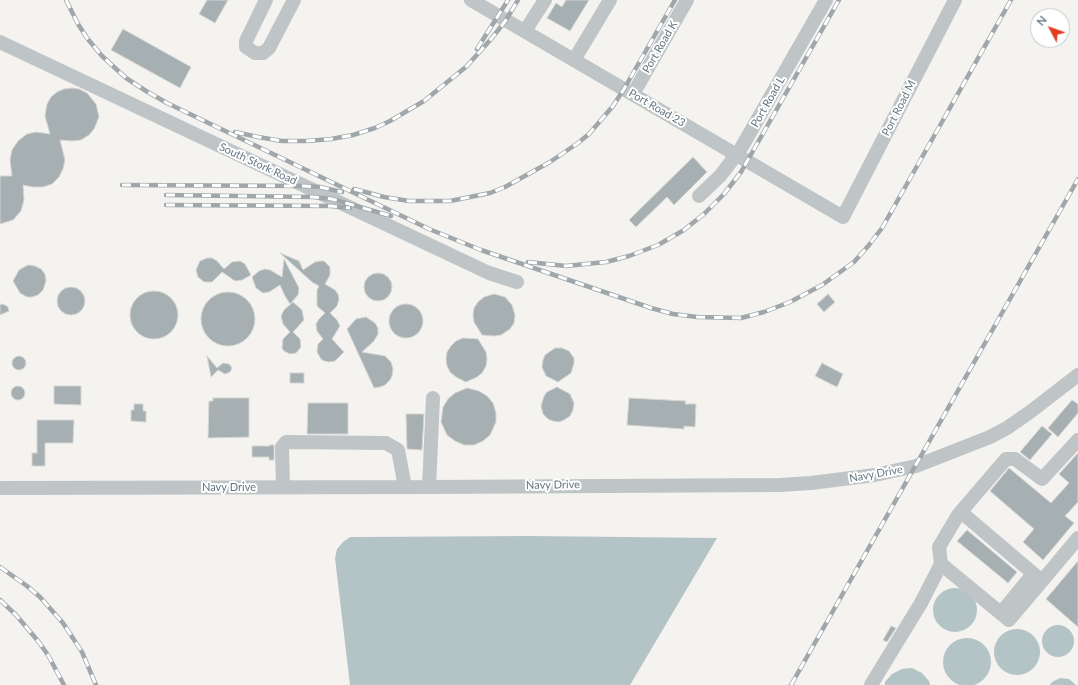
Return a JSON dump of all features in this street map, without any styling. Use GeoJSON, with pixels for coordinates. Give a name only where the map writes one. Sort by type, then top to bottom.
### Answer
{"type":"FeatureCollection","features":[{"type":"Feature","properties":{"kind":"street"},"geometry":{"type":"LineString","coordinates":[[266,0],[246,41],[246,47],[255,53],[263,53],[269,48],[294,0]]}},
{"type":"Feature","properties":{"kind":"street","name":"Port Road 23"},"geometry":{"type":"LineString","coordinates":[[470,0],[844,217]]}},
{"type":"Feature","properties":{"kind":"street"},"geometry":{"type":"LineString","coordinates":[[525,31],[545,0]]}},
{"type":"Feature","properties":{"kind":"street"},"geometry":{"type":"LineString","coordinates":[[574,60],[610,0]]}},
{"type":"Feature","properties":{"kind":"street","name":"Port Road K"},"geometry":{"type":"LineString","coordinates":[[633,94],[687,0]]}},
{"type":"Feature","properties":{"kind":"street","name":"Port Road L"},"geometry":{"type":"LineString","coordinates":[[699,196],[720,176],[737,155],[826,0]]}},
{"type":"Feature","properties":{"kind":"street","name":"Port Road M"},"geometry":{"type":"LineString","coordinates":[[844,217],[954,0]]}},
{"type":"Feature","properties":{"kind":"street","name":"South Stork Road"},"geometry":{"type":"LineString","coordinates":[[0,42],[488,273],[516,282]]}},
{"type":"Feature","properties":{"kind":"street","name":"Navy Drive"},"geometry":{"type":"LineString","coordinates":[[0,488],[780,485],[834,481],[916,466],[990,437],[1008,428],[1078,375]]}},
{"type":"Feature","properties":{"kind":"street"},"geometry":{"type":"LineString","coordinates":[[429,487],[433,398]]}},
{"type":"Feature","properties":{"kind":"street"},"geometry":{"type":"LineString","coordinates":[[871,685],[921,603],[941,564],[939,547],[961,512],[1006,459],[1015,459],[1042,479],[1078,440]]}},
{"type":"Feature","properties":{"kind":"street"},"geometry":{"type":"LineString","coordinates":[[283,487],[282,447],[286,442],[386,443],[398,450],[405,487]]}},
{"type":"Feature","properties":{"kind":"street"},"geometry":{"type":"LineString","coordinates":[[961,512],[1038,578]]}},
{"type":"Feature","properties":{"kind":"street"},"geometry":{"type":"LineString","coordinates":[[941,564],[1009,620],[1038,578],[1078,538]]}},
{"type":"Feature","properties":{"kind":"shaded area"},"geometry":{"type":"Polygon","coordinates":[[[530,536],[717,538],[630,685],[350,685],[335,558],[337,549],[343,542],[350,537],[530,536]]]}},
{"type":"Feature","properties":{"kind":"shaded area"},"geometry":{"type":"Polygon","coordinates":[[[951,588],[959,588],[971,594],[977,606],[977,614],[971,626],[959,632],[951,632],[939,626],[933,614],[933,606],[939,594],[951,588]]]}},
{"type":"Feature","properties":{"kind":"shaded area"},"geometry":{"type":"Polygon","coordinates":[[[1058,625],[1064,626],[1071,632],[1074,641],[1073,647],[1067,654],[1058,657],[1052,656],[1045,650],[1042,641],[1043,635],[1049,628],[1058,625]]]}},
{"type":"Feature","properties":{"kind":"shaded area"},"geometry":{"type":"Polygon","coordinates":[[[1017,629],[1030,633],[1036,639],[1040,652],[1036,665],[1030,671],[1017,675],[1004,671],[998,665],[994,652],[998,639],[1004,633],[1017,629]]]}},
{"type":"Feature","properties":{"kind":"shaded area"},"geometry":{"type":"Polygon","coordinates":[[[967,638],[976,640],[984,645],[989,653],[991,662],[989,671],[984,679],[976,684],[967,686],[958,684],[950,679],[945,671],[943,662],[945,653],[950,645],[958,640],[967,638]]]}},
{"type":"Feature","properties":{"kind":"shaded area"},"geometry":{"type":"Polygon","coordinates":[[[912,668],[922,673],[929,681],[930,685],[885,685],[885,682],[892,674],[902,669],[912,668]]]}},
{"type":"Feature","properties":{"kind":"shaded area"},"geometry":{"type":"Polygon","coordinates":[[[1060,678],[1069,679],[1076,685],[1050,685],[1052,682],[1060,678]]]}},
{"type":"Feature","properties":{"kind":"building"},"geometry":{"type":"Polygon","coordinates":[[[207,0],[228,0],[215,23],[199,14],[207,0]]]}},
{"type":"Feature","properties":{"kind":"building"},"geometry":{"type":"Polygon","coordinates":[[[566,0],[589,0],[570,31],[547,18],[556,3],[562,7],[566,0]]]}},
{"type":"Feature","properties":{"kind":"building"},"geometry":{"type":"Polygon","coordinates":[[[123,29],[191,67],[180,88],[111,50],[123,29]]]}},
{"type":"Feature","properties":{"kind":"building"},"geometry":{"type":"Polygon","coordinates":[[[72,88],[79,89],[87,93],[96,104],[99,117],[94,129],[89,135],[81,140],[60,140],[65,160],[59,177],[52,184],[43,187],[23,185],[24,200],[21,211],[13,220],[0,224],[0,176],[12,176],[10,160],[12,150],[18,141],[27,134],[36,132],[50,134],[45,116],[47,104],[51,97],[57,92],[72,88]]]}},
{"type":"Feature","properties":{"kind":"building"},"geometry":{"type":"Polygon","coordinates":[[[693,157],[707,172],[674,205],[667,197],[636,227],[629,220],[693,157]]]}},
{"type":"Feature","properties":{"kind":"building"},"geometry":{"type":"Polygon","coordinates":[[[280,253],[299,261],[303,270],[315,262],[320,261],[324,261],[330,267],[330,275],[325,284],[335,290],[338,294],[339,299],[337,306],[330,313],[337,320],[340,326],[332,339],[344,352],[335,361],[324,361],[317,352],[318,344],[323,339],[317,331],[316,324],[325,313],[317,306],[317,290],[319,286],[312,282],[280,253]]]}},
{"type":"Feature","properties":{"kind":"building"},"geometry":{"type":"Polygon","coordinates":[[[207,258],[212,258],[217,261],[224,269],[232,262],[240,261],[245,264],[251,275],[242,280],[235,281],[222,272],[212,282],[204,282],[198,277],[196,270],[200,261],[207,258]]]}},
{"type":"Feature","properties":{"kind":"building"},"geometry":{"type":"Polygon","coordinates":[[[284,259],[299,288],[298,295],[290,304],[280,285],[269,292],[263,293],[256,288],[252,277],[259,271],[265,269],[270,270],[282,277],[284,259]]]}},
{"type":"Feature","properties":{"kind":"building"},"geometry":{"type":"Polygon","coordinates":[[[28,265],[41,269],[45,274],[46,281],[43,290],[38,295],[32,297],[27,297],[20,293],[13,281],[19,270],[28,265]]]}},
{"type":"Feature","properties":{"kind":"building"},"geometry":{"type":"Polygon","coordinates":[[[378,273],[388,277],[392,287],[388,297],[378,301],[368,297],[364,287],[368,277],[378,273]]]}},
{"type":"Feature","properties":{"kind":"building"},"geometry":{"type":"Polygon","coordinates":[[[71,287],[81,291],[85,301],[81,311],[71,315],[61,311],[57,301],[61,291],[71,287]]]}},
{"type":"Feature","properties":{"kind":"building"},"geometry":{"type":"Polygon","coordinates":[[[149,291],[159,291],[171,298],[178,310],[178,320],[171,332],[159,339],[149,339],[141,335],[134,328],[130,320],[130,310],[134,302],[141,295],[149,291]]]}},
{"type":"Feature","properties":{"kind":"building"},"geometry":{"type":"Polygon","coordinates":[[[228,292],[238,294],[247,300],[253,309],[255,319],[253,329],[247,338],[238,344],[228,346],[218,344],[209,338],[203,329],[201,319],[203,309],[209,300],[218,294],[228,292]]]}},
{"type":"Feature","properties":{"kind":"building"},"geometry":{"type":"Polygon","coordinates":[[[494,294],[505,297],[512,305],[515,315],[514,323],[510,329],[501,335],[482,335],[474,322],[474,308],[484,297],[494,294]]]}},
{"type":"Feature","properties":{"kind":"building"},"geometry":{"type":"Polygon","coordinates":[[[828,294],[835,302],[824,312],[817,304],[828,294]]]}},
{"type":"Feature","properties":{"kind":"building"},"geometry":{"type":"Polygon","coordinates":[[[293,302],[302,310],[304,320],[293,332],[300,339],[301,347],[296,353],[290,354],[282,348],[283,339],[290,332],[283,324],[281,316],[284,310],[293,302]]]}},
{"type":"Feature","properties":{"kind":"building"},"geometry":{"type":"Polygon","coordinates":[[[0,304],[8,307],[9,311],[0,315],[0,304]]]}},
{"type":"Feature","properties":{"kind":"building"},"geometry":{"type":"Polygon","coordinates":[[[403,304],[409,304],[413,305],[420,311],[423,321],[422,328],[416,335],[409,338],[403,338],[399,337],[392,331],[389,324],[389,318],[390,314],[396,307],[403,304]]]}},
{"type":"Feature","properties":{"kind":"building"},"geometry":{"type":"Polygon","coordinates":[[[366,317],[375,323],[378,328],[378,334],[374,341],[362,352],[385,356],[391,362],[393,369],[390,380],[385,385],[374,388],[347,329],[356,319],[366,317]]]}},
{"type":"Feature","properties":{"kind":"building"},"geometry":{"type":"Polygon","coordinates":[[[463,338],[478,339],[486,352],[487,359],[486,366],[482,373],[466,382],[450,372],[446,359],[447,352],[451,346],[456,341],[463,338]]]}},
{"type":"Feature","properties":{"kind":"building"},"geometry":{"type":"Polygon","coordinates":[[[555,348],[562,348],[569,351],[574,358],[571,373],[558,382],[546,376],[542,367],[545,355],[555,348]]]}},
{"type":"Feature","properties":{"kind":"building"},"geometry":{"type":"Polygon","coordinates":[[[19,356],[24,358],[26,363],[24,368],[19,370],[14,368],[12,363],[14,358],[19,356]]]}},
{"type":"Feature","properties":{"kind":"building"},"geometry":{"type":"Polygon","coordinates":[[[207,356],[217,368],[223,363],[229,364],[232,368],[230,372],[225,374],[218,370],[211,377],[207,356]]]}},
{"type":"Feature","properties":{"kind":"building"},"geometry":{"type":"Polygon","coordinates":[[[822,363],[843,374],[837,387],[815,376],[822,363]]]}},
{"type":"Feature","properties":{"kind":"building"},"geometry":{"type":"Polygon","coordinates":[[[290,373],[304,373],[304,383],[290,383],[290,373]]]}},
{"type":"Feature","properties":{"kind":"building"},"geometry":{"type":"Polygon","coordinates":[[[15,386],[21,386],[25,390],[25,396],[21,400],[15,400],[11,396],[11,390],[15,386]]]}},
{"type":"Feature","properties":{"kind":"building"},"geometry":{"type":"Polygon","coordinates":[[[54,386],[81,386],[81,405],[54,404],[54,386]]]}},
{"type":"Feature","properties":{"kind":"building"},"geometry":{"type":"Polygon","coordinates":[[[557,387],[570,394],[574,403],[570,416],[559,422],[548,419],[543,414],[541,406],[547,392],[557,387]]]}},
{"type":"Feature","properties":{"kind":"building"},"geometry":{"type":"Polygon","coordinates":[[[467,388],[479,391],[487,396],[493,403],[496,413],[496,422],[490,435],[483,441],[474,445],[464,445],[455,441],[447,435],[441,422],[443,407],[448,399],[455,393],[467,388]]]}},
{"type":"Feature","properties":{"kind":"building"},"geometry":{"type":"Polygon","coordinates":[[[213,398],[249,398],[249,437],[208,438],[209,401],[213,401],[213,398]]]}},
{"type":"Feature","properties":{"kind":"building"},"geometry":{"type":"Polygon","coordinates":[[[629,398],[686,401],[685,404],[696,404],[695,427],[684,426],[684,429],[627,425],[629,398]]]}},
{"type":"Feature","properties":{"kind":"building"},"geometry":{"type":"Polygon","coordinates":[[[1072,400],[1078,404],[1078,413],[1058,437],[1048,428],[1072,400]]]}},
{"type":"Feature","properties":{"kind":"building"},"geometry":{"type":"Polygon","coordinates":[[[308,403],[348,403],[348,434],[307,434],[308,403]]]}},
{"type":"Feature","properties":{"kind":"building"},"geometry":{"type":"Polygon","coordinates":[[[134,404],[143,404],[143,411],[146,411],[146,422],[131,421],[131,410],[134,410],[134,404]]]}},
{"type":"Feature","properties":{"kind":"building"},"geometry":{"type":"Polygon","coordinates":[[[406,414],[424,414],[422,450],[407,449],[406,414]]]}},
{"type":"Feature","properties":{"kind":"building"},"geometry":{"type":"Polygon","coordinates":[[[37,420],[74,420],[73,443],[45,443],[45,466],[32,466],[32,453],[37,453],[37,420]]]}},
{"type":"Feature","properties":{"kind":"building"},"geometry":{"type":"Polygon","coordinates":[[[1042,426],[1052,434],[1030,460],[1020,452],[1042,426]]]}},
{"type":"Feature","properties":{"kind":"building"},"geometry":{"type":"Polygon","coordinates":[[[274,445],[274,460],[269,460],[269,457],[252,457],[252,446],[274,445]]]}},
{"type":"Feature","properties":{"kind":"building"},"geometry":{"type":"Polygon","coordinates":[[[1078,453],[1078,502],[1065,516],[1074,523],[1043,560],[1023,542],[1034,529],[990,491],[1009,468],[1051,503],[1069,483],[1059,474],[1078,453]]]}},
{"type":"Feature","properties":{"kind":"building"},"geometry":{"type":"Polygon","coordinates":[[[967,530],[1017,572],[1008,583],[957,541],[967,530]]]}},
{"type":"Feature","properties":{"kind":"building"},"geometry":{"type":"Polygon","coordinates":[[[1078,561],[1078,627],[1046,599],[1078,561]]]}},
{"type":"Feature","properties":{"kind":"building"},"geometry":{"type":"Polygon","coordinates":[[[891,626],[896,628],[887,642],[883,640],[891,626]]]}},
{"type":"Feature","properties":{"kind":"railway"},"geometry":{"type":"LineString","coordinates":[[66,0],[78,24],[102,56],[126,78],[146,91],[167,103],[429,229],[481,250],[651,308],[673,314],[697,317],[741,318],[764,312],[790,302],[822,285],[854,262],[869,245],[882,228],[1011,0]]}},
{"type":"Feature","properties":{"kind":"railway"},"geometry":{"type":"LineString","coordinates":[[477,49],[508,0]]}},
{"type":"Feature","properties":{"kind":"railway"},"geometry":{"type":"LineString","coordinates":[[235,132],[282,141],[307,141],[353,135],[375,128],[424,101],[467,66],[506,20],[518,0]]}},
{"type":"Feature","properties":{"kind":"railway"},"geometry":{"type":"LineString","coordinates":[[354,189],[384,197],[409,201],[450,201],[490,193],[505,187],[550,162],[589,134],[613,106],[675,0]]}},
{"type":"Feature","properties":{"kind":"railway"},"geometry":{"type":"LineString","coordinates":[[528,262],[566,266],[606,262],[629,256],[658,245],[684,230],[704,214],[724,194],[741,172],[839,0]]}},
{"type":"Feature","properties":{"kind":"railway"},"geometry":{"type":"LineString","coordinates":[[791,685],[1078,179]]}},
{"type":"Feature","properties":{"kind":"railway"},"geometry":{"type":"LineString","coordinates":[[122,185],[304,186],[320,187],[342,192]]}},
{"type":"Feature","properties":{"kind":"railway"},"geometry":{"type":"LineString","coordinates":[[166,195],[313,197],[332,199],[391,216]]}},
{"type":"Feature","properties":{"kind":"railway"},"geometry":{"type":"LineString","coordinates":[[166,205],[331,206],[350,208]]}},
{"type":"Feature","properties":{"kind":"railway"},"geometry":{"type":"LineString","coordinates":[[0,567],[40,597],[63,623],[82,652],[96,685]]}},
{"type":"Feature","properties":{"kind":"railway"},"geometry":{"type":"LineString","coordinates":[[0,600],[16,615],[38,641],[48,655],[64,685]]}}]}
